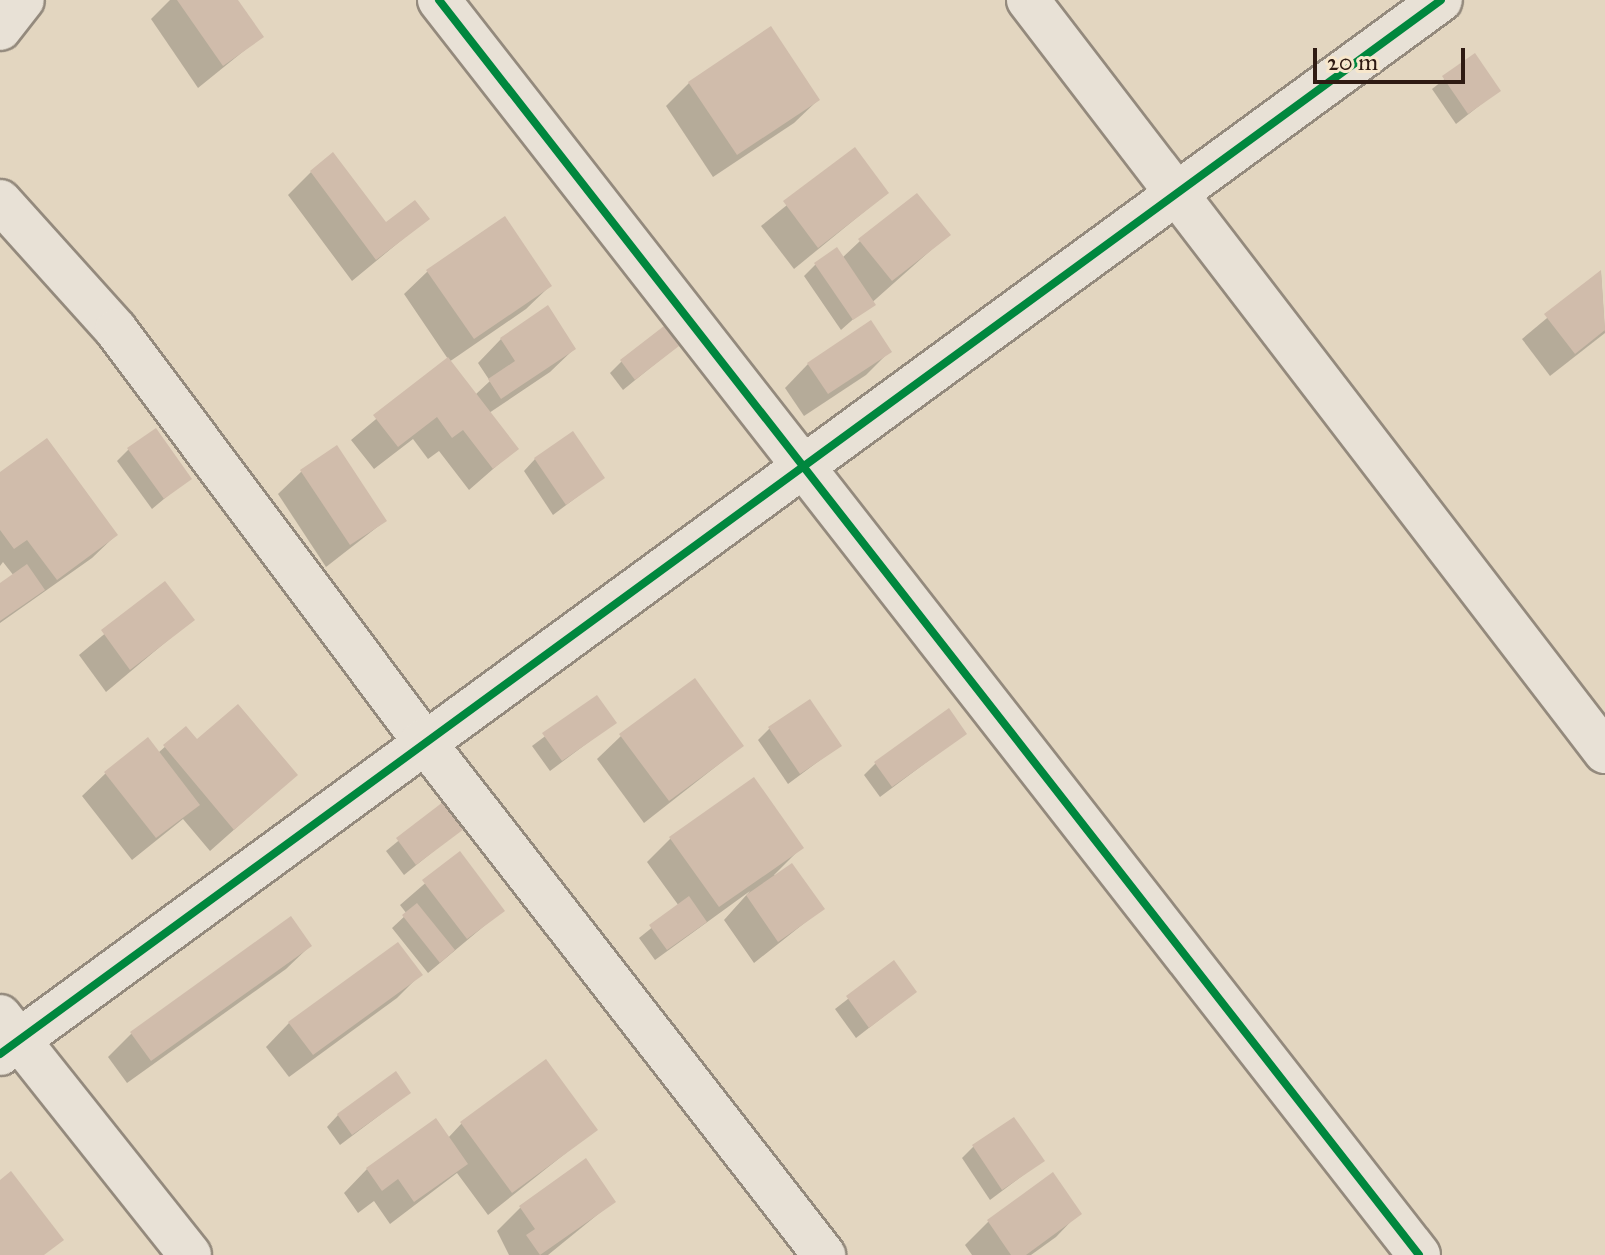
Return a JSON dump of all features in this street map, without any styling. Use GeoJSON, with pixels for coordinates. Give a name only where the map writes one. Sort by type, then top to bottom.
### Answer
{"type":"FeatureCollection","features":[{"type":"Feature","properties":{"kind":"street"},"geometry":{"type":"LineString","coordinates":[[0,29],[23,0]]}},
{"type":"Feature","properties":{"kind":"street"},"geometry":{"type":"LineString","coordinates":[[439,0],[1419,1255]]}},
{"type":"Feature","properties":{"kind":"street"},"geometry":{"type":"LineString","coordinates":[[1028,0],[1605,752]]}},
{"type":"Feature","properties":{"kind":"street"},"geometry":{"type":"LineString","coordinates":[[190,1255],[6,1037],[423,740],[1441,0]]}},
{"type":"Feature","properties":{"kind":"street"},"geometry":{"type":"LineString","coordinates":[[0,201],[116,330],[423,740],[824,1255]]}},
{"type":"Feature","properties":{"kind":"building"},"geometry":{"type":"Polygon","coordinates":[[[177,0],[238,0],[264,37],[223,66],[177,0]]]}},
{"type":"Feature","properties":{"kind":"building"},"geometry":{"type":"Polygon","coordinates":[[[771,26],[820,100],[737,155],[688,82],[771,26]]]}},
{"type":"Feature","properties":{"kind":"building"},"geometry":{"type":"Polygon","coordinates":[[[1475,53],[1501,91],[1468,114],[1442,76],[1475,53]]]}},
{"type":"Feature","properties":{"kind":"building"},"geometry":{"type":"Polygon","coordinates":[[[855,147],[889,193],[818,248],[783,201],[855,147]]]}},
{"type":"Feature","properties":{"kind":"building"},"geometry":{"type":"Polygon","coordinates":[[[333,152],[386,222],[415,200],[430,219],[376,260],[310,171],[333,152]]]}},
{"type":"Feature","properties":{"kind":"building"},"geometry":{"type":"Polygon","coordinates":[[[917,193],[951,235],[892,281],[858,239],[917,193]]]}},
{"type":"Feature","properties":{"kind":"building"},"geometry":{"type":"Polygon","coordinates":[[[505,216],[552,286],[474,339],[426,270],[505,216]]]}},
{"type":"Feature","properties":{"kind":"building"},"geometry":{"type":"Polygon","coordinates":[[[837,247],[876,305],[853,320],[814,263],[837,247]]]}},
{"type":"Feature","properties":{"kind":"building"},"geometry":{"type":"Polygon","coordinates":[[[1601,270],[1605,330],[1575,354],[1544,314],[1601,270]]]}},
{"type":"Feature","properties":{"kind":"building"},"geometry":{"type":"Polygon","coordinates":[[[548,305],[576,349],[501,399],[488,379],[515,361],[500,338],[548,305]]]}},
{"type":"Feature","properties":{"kind":"building"},"geometry":{"type":"Polygon","coordinates":[[[871,320],[892,352],[828,394],[807,363],[871,320]]]}},
{"type":"Feature","properties":{"kind":"building"},"geometry":{"type":"Polygon","coordinates":[[[664,326],[679,346],[635,380],[620,360],[664,326]]]}},
{"type":"Feature","properties":{"kind":"building"},"geometry":{"type":"Polygon","coordinates":[[[448,357],[519,449],[493,469],[463,430],[452,438],[437,417],[398,447],[373,415],[448,357]]]}},
{"type":"Feature","properties":{"kind":"building"},"geometry":{"type":"Polygon","coordinates":[[[156,428],[192,479],[164,499],[127,448],[156,428]]]}},
{"type":"Feature","properties":{"kind":"building"},"geometry":{"type":"Polygon","coordinates":[[[573,431],[605,478],[566,505],[534,458],[573,431]]]}},
{"type":"Feature","properties":{"kind":"building"},"geometry":{"type":"Polygon","coordinates":[[[47,438],[118,535],[57,580],[27,540],[14,549],[0,530],[0,472],[47,438]]]}},
{"type":"Feature","properties":{"kind":"building"},"geometry":{"type":"Polygon","coordinates":[[[337,445],[387,521],[350,545],[300,470],[337,445]]]}},
{"type":"Feature","properties":{"kind":"building"},"geometry":{"type":"Polygon","coordinates":[[[27,564],[45,590],[0,621],[0,583],[27,564]]]}},
{"type":"Feature","properties":{"kind":"building"},"geometry":{"type":"Polygon","coordinates":[[[165,581],[195,620],[130,670],[101,630],[165,581]]]}},
{"type":"Feature","properties":{"kind":"building"},"geometry":{"type":"Polygon","coordinates":[[[695,678],[744,746],[669,801],[619,734],[695,678]]]}},
{"type":"Feature","properties":{"kind":"building"},"geometry":{"type":"Polygon","coordinates":[[[597,695],[617,723],[562,761],[542,733],[597,695]]]}},
{"type":"Feature","properties":{"kind":"building"},"geometry":{"type":"Polygon","coordinates":[[[810,699],[842,746],[800,774],[768,727],[810,699]]]}},
{"type":"Feature","properties":{"kind":"building"},"geometry":{"type":"Polygon","coordinates":[[[238,704],[298,775],[234,830],[163,745],[186,726],[197,739],[238,704]]]}},
{"type":"Feature","properties":{"kind":"building"},"geometry":{"type":"Polygon","coordinates":[[[949,708],[967,734],[892,787],[874,762],[949,708]]]}},
{"type":"Feature","properties":{"kind":"building"},"geometry":{"type":"Polygon","coordinates":[[[148,737],[200,805],[156,838],[104,772],[148,737]]]}},
{"type":"Feature","properties":{"kind":"building"},"geometry":{"type":"Polygon","coordinates":[[[754,777],[804,848],[719,907],[669,837],[754,777]]]}},
{"type":"Feature","properties":{"kind":"building"},"geometry":{"type":"Polygon","coordinates":[[[443,802],[464,829],[416,865],[396,838],[443,802]]]}},
{"type":"Feature","properties":{"kind":"building"},"geometry":{"type":"Polygon","coordinates":[[[460,851],[505,911],[467,939],[422,880],[460,851]]]}},
{"type":"Feature","properties":{"kind":"building"},"geometry":{"type":"Polygon","coordinates":[[[792,863],[825,909],[778,942],[746,895],[792,863]]]}},
{"type":"Feature","properties":{"kind":"building"},"geometry":{"type":"Polygon","coordinates":[[[689,896],[707,922],[667,950],[649,925],[689,896]]]}},
{"type":"Feature","properties":{"kind":"building"},"geometry":{"type":"Polygon","coordinates":[[[417,903],[455,950],[440,963],[402,915],[417,903]]]}},
{"type":"Feature","properties":{"kind":"building"},"geometry":{"type":"Polygon","coordinates":[[[291,916],[312,946],[151,1061],[130,1032],[291,916]]]}},
{"type":"Feature","properties":{"kind":"building"},"geometry":{"type":"Polygon","coordinates":[[[398,942],[423,975],[313,1055],[288,1022],[398,942]]]}},
{"type":"Feature","properties":{"kind":"building"},"geometry":{"type":"Polygon","coordinates":[[[894,960],[917,992],[869,1028],[846,996],[894,960]]]}},
{"type":"Feature","properties":{"kind":"building"},"geometry":{"type":"Polygon","coordinates":[[[546,1059],[598,1130],[512,1193],[460,1122],[546,1059]]]}},
{"type":"Feature","properties":{"kind":"building"},"geometry":{"type":"Polygon","coordinates":[[[396,1071],[411,1093],[352,1135],[337,1114],[396,1071]]]}},
{"type":"Feature","properties":{"kind":"building"},"geometry":{"type":"Polygon","coordinates":[[[1014,1117],[1045,1161],[1002,1190],[972,1145],[1014,1117]]]}},
{"type":"Feature","properties":{"kind":"building"},"geometry":{"type":"Polygon","coordinates":[[[436,1118],[468,1164],[414,1202],[398,1179],[382,1191],[366,1168],[436,1118]]]}},
{"type":"Feature","properties":{"kind":"building"},"geometry":{"type":"Polygon","coordinates":[[[586,1158],[616,1202],[540,1255],[526,1235],[535,1229],[519,1206],[586,1158]]]}},
{"type":"Feature","properties":{"kind":"building"},"geometry":{"type":"Polygon","coordinates":[[[11,1171],[64,1240],[44,1255],[0,1255],[0,1180],[11,1171]]]}},
{"type":"Feature","properties":{"kind":"building"},"geometry":{"type":"Polygon","coordinates":[[[1053,1172],[1082,1214],[1026,1255],[1011,1255],[987,1220],[1053,1172]]]}},
{"type":"Feature","properties":{"kind":"cycle path"},"geometry":{"type":"LineString","coordinates":[[439,0],[1419,1255]]}},
{"type":"Feature","properties":{"kind":"cycle path"},"geometry":{"type":"LineString","coordinates":[[0,1054],[1441,0]]}}]}
